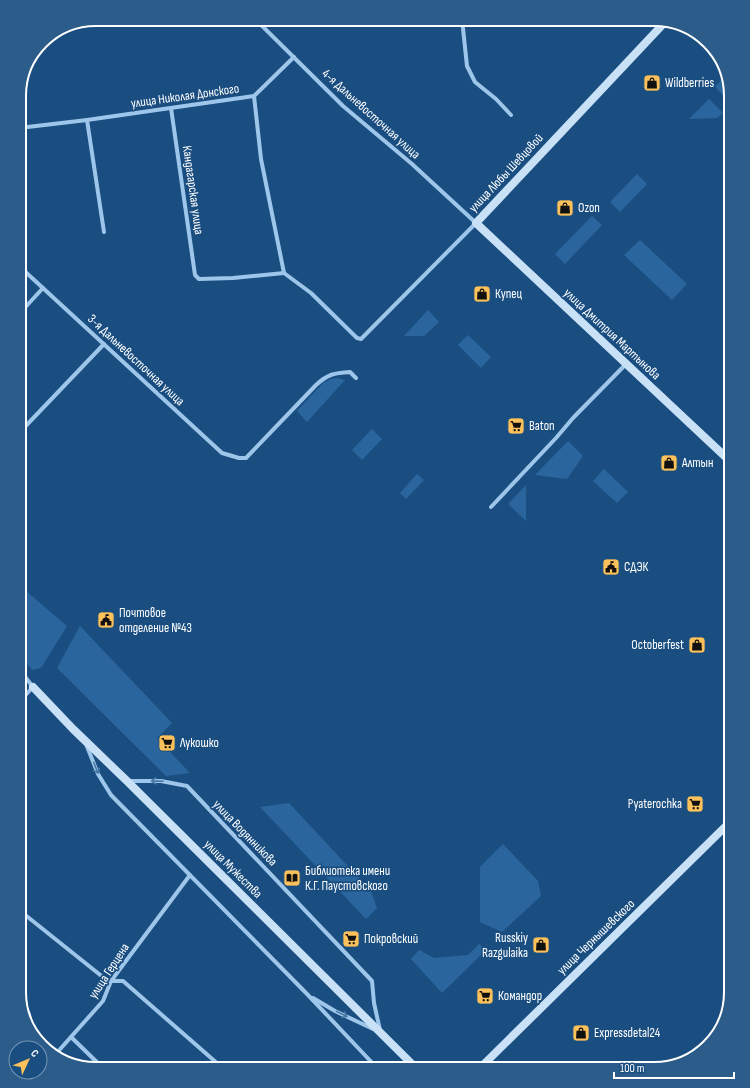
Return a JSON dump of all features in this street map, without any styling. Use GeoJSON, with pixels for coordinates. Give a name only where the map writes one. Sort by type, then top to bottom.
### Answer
{"type":"FeatureCollection","features":[{"type":"Feature","properties":{"kind":"street","name":"4-я Дальневосточная улица"},"geometry":{"type":"LineString","coordinates":[[262,26],[343,106],[412,164],[476,223]]}},
{"type":"Feature","properties":{"kind":"street"},"geometry":{"type":"LineString","coordinates":[[463,26],[467,66],[475,82],[496,99],[511,115]]}},
{"type":"Feature","properties":{"kind":"street","name":"улица Любы Шевцовой"},"geometry":{"type":"LineString","coordinates":[[284,273],[311,293],[357,338],[361,339],[476,223],[662,26]]}},
{"type":"Feature","properties":{"kind":"street","name":"улица Николая Донского"},"geometry":{"type":"LineString","coordinates":[[26,127],[254,96],[294,57]]}},
{"type":"Feature","properties":{"kind":"street"},"geometry":{"type":"LineString","coordinates":[[254,96],[261,159],[284,273]]}},
{"type":"Feature","properties":{"kind":"street","name":"Кандагарская улица"},"geometry":{"type":"LineString","coordinates":[[171,108],[195,275],[200,279],[233,278],[284,273]]}},
{"type":"Feature","properties":{"kind":"street"},"geometry":{"type":"LineString","coordinates":[[87,120],[104,232]]}},
{"type":"Feature","properties":{"kind":"street","name":"улица Дмитрия Мартынова"},"geometry":{"type":"LineString","coordinates":[[476,223],[724,455]]}},
{"type":"Feature","properties":{"kind":"street","name":"3-я Дальневосточная улица"},"geometry":{"type":"LineString","coordinates":[[26,272],[222,453],[239,458],[246,458],[325,377],[337,373],[350,372],[356,378]]}},
{"type":"Feature","properties":{"kind":"street"},"geometry":{"type":"LineString","coordinates":[[26,306],[43,288]]}},
{"type":"Feature","properties":{"kind":"street"},"geometry":{"type":"LineString","coordinates":[[26,426],[104,344]]}},
{"type":"Feature","properties":{"kind":"street"},"geometry":{"type":"LineString","coordinates":[[491,507],[573,418],[626,364]]}},
{"type":"Feature","properties":{"kind":"street"},"geometry":{"type":"LineString","coordinates":[[26,678],[33,687],[26,694]]}},
{"type":"Feature","properties":{"kind":"street","name":"улица Мужества"},"geometry":{"type":"LineString","coordinates":[[33,687],[84,740],[410,1062]]}},
{"type":"Feature","properties":{"kind":"street"},"geometry":{"type":"LineString","coordinates":[[84,740],[98,774],[111,795],[308,995],[371,1062]]}},
{"type":"Feature","properties":{"kind":"street","name":"улица Водянникова"},"geometry":{"type":"LineString","coordinates":[[127,781],[161,781],[187,786],[372,981],[374,1003],[380,1033]]}},
{"type":"Feature","properties":{"kind":"street","name":"улица Чернышевского"},"geometry":{"type":"LineString","coordinates":[[486,1062],[724,829]]}},
{"type":"Feature","properties":{"kind":"street","name":"улица Герцена"},"geometry":{"type":"LineString","coordinates":[[59,1051],[103,1001],[111,980],[190,875]]}},
{"type":"Feature","properties":{"kind":"street"},"geometry":{"type":"LineString","coordinates":[[26,916],[104,978],[123,981],[216,1062]]}},
{"type":"Feature","properties":{"kind":"street"},"geometry":{"type":"LineString","coordinates":[[308,995],[380,1033]]}},
{"type":"Feature","properties":{"kind":"street"},"geometry":{"type":"LineString","coordinates":[[71,1037],[97,1062]]}},
{"type":"Feature","properties":{"kind":"shaded area"},"geometry":{"type":"Polygon","coordinates":[[[722,79],[724,96],[715,87],[722,79]]]}},
{"type":"Feature","properties":{"kind":"shaded area"},"geometry":{"type":"Polygon","coordinates":[[[709,99],[723,113],[717,118],[689,119],[709,99]]]}},
{"type":"Feature","properties":{"kind":"shaded area"},"geometry":{"type":"Polygon","coordinates":[[[637,174],[647,184],[620,212],[610,202],[637,174]]]}},
{"type":"Feature","properties":{"kind":"shaded area"},"geometry":{"type":"Polygon","coordinates":[[[592,216],[602,225],[565,264],[555,254],[592,216]]]}},
{"type":"Feature","properties":{"kind":"shaded area"},"geometry":{"type":"Polygon","coordinates":[[[640,240],[687,284],[672,300],[624,255],[640,240]]]}},
{"type":"Feature","properties":{"kind":"shaded area"},"geometry":{"type":"Polygon","coordinates":[[[428,310],[439,322],[424,336],[404,336],[428,310]]]}},
{"type":"Feature","properties":{"kind":"shaded area"},"geometry":{"type":"Polygon","coordinates":[[[468,335],[491,357],[481,368],[458,345],[468,335]]]}},
{"type":"Feature","properties":{"kind":"shaded area"},"geometry":{"type":"Polygon","coordinates":[[[337,378],[345,380],[307,422],[297,411],[323,383],[337,378]]]}},
{"type":"Feature","properties":{"kind":"shaded area"},"geometry":{"type":"Polygon","coordinates":[[[372,429],[382,439],[362,460],[352,450],[372,429]]]}},
{"type":"Feature","properties":{"kind":"shaded area"},"geometry":{"type":"Polygon","coordinates":[[[568,441],[583,456],[567,479],[535,475],[568,441]]]}},
{"type":"Feature","properties":{"kind":"shaded area"},"geometry":{"type":"Polygon","coordinates":[[[604,469],[628,492],[617,503],[593,481],[604,469]]]}},
{"type":"Feature","properties":{"kind":"shaded area"},"geometry":{"type":"Polygon","coordinates":[[[417,474],[424,480],[406,499],[400,493],[417,474]]]}},
{"type":"Feature","properties":{"kind":"shaded area"},"geometry":{"type":"Polygon","coordinates":[[[526,485],[526,521],[508,504],[526,485]]]}},
{"type":"Feature","properties":{"kind":"shaded area"},"geometry":{"type":"Polygon","coordinates":[[[26,591],[67,626],[41,668],[32,670],[26,663],[26,591]]]}},
{"type":"Feature","properties":{"kind":"shaded area"},"geometry":{"type":"Polygon","coordinates":[[[80,626],[172,723],[157,738],[190,773],[166,776],[57,668],[80,626]]]}},
{"type":"Feature","properties":{"kind":"shaded area"},"geometry":{"type":"Polygon","coordinates":[[[289,803],[371,891],[377,908],[366,919],[260,807],[289,803]]]}},
{"type":"Feature","properties":{"kind":"shaded area"},"geometry":{"type":"Polygon","coordinates":[[[503,844],[538,881],[541,896],[502,932],[480,922],[480,867],[503,844]]]}},
{"type":"Feature","properties":{"kind":"shaded area"},"geometry":{"type":"Polygon","coordinates":[[[479,944],[486,950],[442,993],[411,959],[419,950],[434,958],[468,955],[479,944]]]}},
{"type":"Feature","properties":{"kind":"place","name":"Wildberries"},"geometry":{"type":"Point","coordinates":[652,83]}},
{"type":"Feature","properties":{"kind":"place","name":"Ozon"},"geometry":{"type":"Point","coordinates":[565,208]}},
{"type":"Feature","properties":{"kind":"place","name":"Купец"},"geometry":{"type":"Point","coordinates":[482,294]}},
{"type":"Feature","properties":{"kind":"place","name":"Baton"},"geometry":{"type":"Point","coordinates":[516,426]}},
{"type":"Feature","properties":{"kind":"place","name":"Алтын"},"geometry":{"type":"Point","coordinates":[669,463]}},
{"type":"Feature","properties":{"kind":"place","name":"СДЭК"},"geometry":{"type":"Point","coordinates":[611,567]}},
{"type":"Feature","properties":{"kind":"place","name":"Почтовое отделение №43"},"geometry":{"type":"Point","coordinates":[106,620]}},
{"type":"Feature","properties":{"kind":"place","name":"Octoberfest"},"geometry":{"type":"Point","coordinates":[697,645]}},
{"type":"Feature","properties":{"kind":"place","name":"Лукошко"},"geometry":{"type":"Point","coordinates":[167,743]}},
{"type":"Feature","properties":{"kind":"place","name":"Pyaterochka"},"geometry":{"type":"Point","coordinates":[695,804]}},
{"type":"Feature","properties":{"kind":"place","name":"Библиотека имени К.Г. Паустовского"},"geometry":{"type":"Point","coordinates":[292,878]}},
{"type":"Feature","properties":{"kind":"place","name":"Покровский"},"geometry":{"type":"Point","coordinates":[351,939]}},
{"type":"Feature","properties":{"kind":"place","name":"Russkiy Razgulaika"},"geometry":{"type":"Point","coordinates":[541,945]}},
{"type":"Feature","properties":{"kind":"place","name":"Командор"},"geometry":{"type":"Point","coordinates":[485,996]}},
{"type":"Feature","properties":{"kind":"place","name":"Expressdetal24"},"geometry":{"type":"Point","coordinates":[581,1033]}}]}
